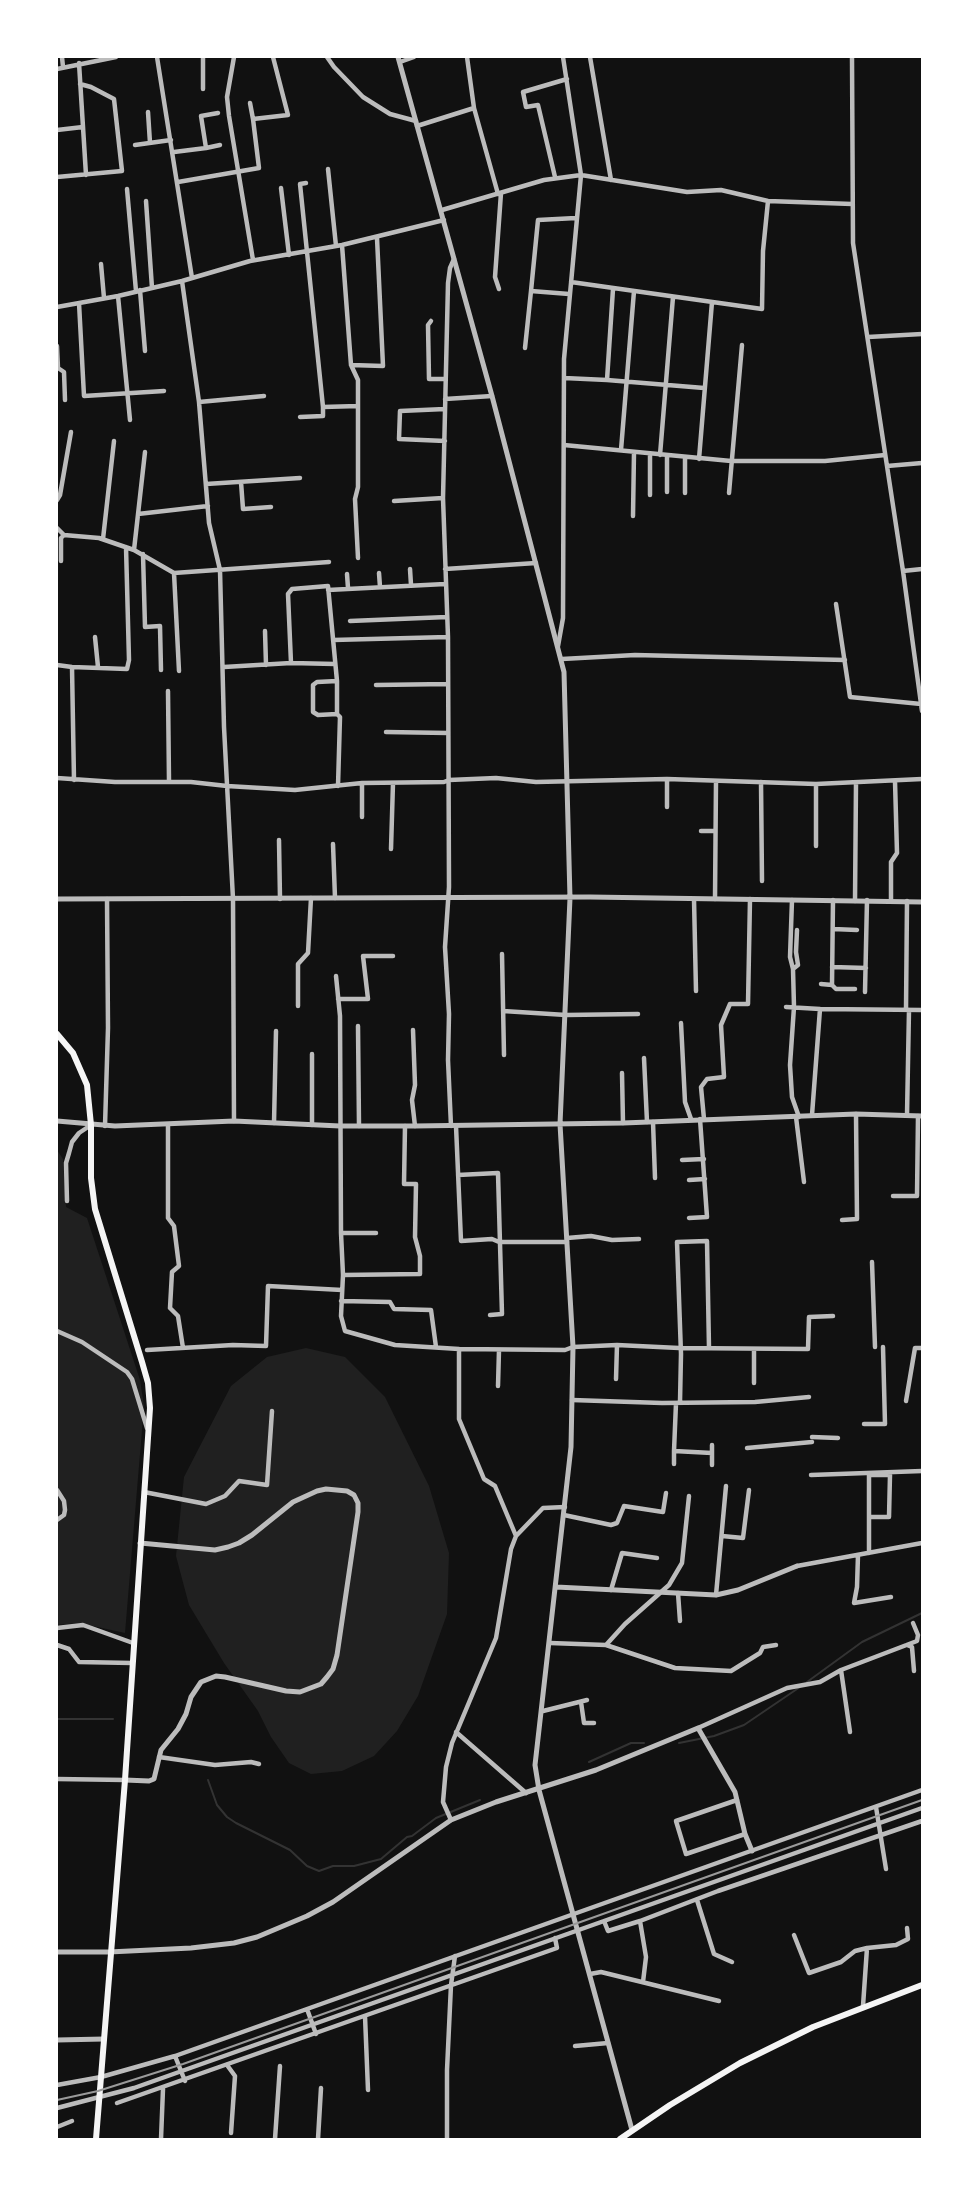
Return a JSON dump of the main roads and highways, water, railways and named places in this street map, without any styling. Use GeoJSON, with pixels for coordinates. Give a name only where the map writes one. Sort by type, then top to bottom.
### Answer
{"type":"FeatureCollection","features":[{"type":"Feature","properties":{"kind":"main road"},"geometry":{"type":"LineString","coordinates":[[57,1034],[73,1053],[87,1085],[91,1125],[91,1178],[95,1209],[148,1383],[150,1408],[96,2139]]}},
{"type":"Feature","properties":{"kind":"main road"},"geometry":{"type":"LineString","coordinates":[[620,2139],[740,2063],[813,2026],[922,1985]]}},
{"type":"Feature","properties":{"kind":"waterway"},"geometry":{"type":"LineString","coordinates":[[807,1682],[862,1642],[922,1613]]}},
{"type":"Feature","properties":{"kind":"waterway"},"geometry":{"type":"LineString","coordinates":[[679,1743],[714,1736],[744,1725],[800,1687]]}},
{"type":"Feature","properties":{"kind":"waterway"},"geometry":{"type":"LineString","coordinates":[[57,1719],[113,1719]]}},
{"type":"Feature","properties":{"kind":"waterway"},"geometry":{"type":"LineString","coordinates":[[589,1762],[631,1743],[644,1743]]}},
{"type":"Feature","properties":{"kind":"waterway"},"geometry":{"type":"LineString","coordinates":[[208,1780],[217,1805],[227,1817],[290,1850],[307,1866],[319,1871],[333,1866],[354,1866],[381,1859],[407,1837],[412,1836],[436,1818],[480,1800]]}},
{"type":"Feature","properties":{"kind":"railway"},"geometry":{"type":"LineString","coordinates":[[57,2100],[98,2091],[183,2064],[922,1800]]}}]}
